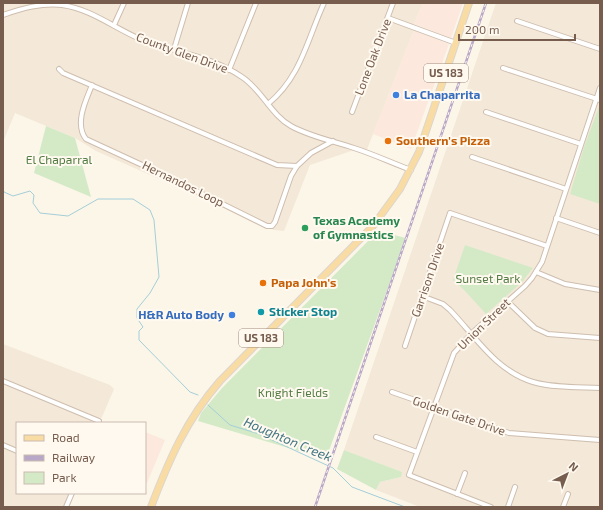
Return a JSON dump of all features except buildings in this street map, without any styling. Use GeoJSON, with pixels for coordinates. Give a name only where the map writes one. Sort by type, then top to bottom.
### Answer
{"type":"FeatureCollection","features":[{"type":"Feature","properties":{"kind":"main road","name":"US 183"},"geometry":{"type":"LineString","coordinates":[[151,507],[175,448],[190,420],[204,399],[253,347],[373,226],[384,212],[411,170],[419,152],[469,3]]}},
{"type":"Feature","properties":{"kind":"street"},"geometry":{"type":"LineString","coordinates":[[114,25],[124,3]]}},
{"type":"Feature","properties":{"kind":"street"},"geometry":{"type":"LineString","coordinates":[[174,49],[188,3]]}},
{"type":"Feature","properties":{"kind":"street"},"geometry":{"type":"LineString","coordinates":[[229,70],[256,3]]}},
{"type":"Feature","properties":{"kind":"street"},"geometry":{"type":"LineString","coordinates":[[268,104],[286,86],[298,68],[324,3]]}},
{"type":"Feature","properties":{"kind":"street","name":"Lone Oak Drive"},"geometry":{"type":"LineString","coordinates":[[352,112],[393,3]]}},
{"type":"Feature","properties":{"kind":"street","name":"County Glen Drive"},"geometry":{"type":"LineString","coordinates":[[3,15],[30,6],[53,4],[74,8],[114,25],[140,39],[174,49],[229,70],[248,81],[277,116],[290,126],[411,170]]}},
{"type":"Feature","properties":{"kind":"street"},"geometry":{"type":"LineString","coordinates":[[388,18],[456,43]]}},
{"type":"Feature","properties":{"kind":"street"},"geometry":{"type":"LineString","coordinates":[[517,21],[600,49]]}},
{"type":"Feature","properties":{"kind":"street"},"geometry":{"type":"LineString","coordinates":[[504,68],[598,99]]}},
{"type":"Feature","properties":{"kind":"street"},"geometry":{"type":"LineString","coordinates":[[59,69],[63,73],[92,84],[273,164],[286,167],[297,166]]}},
{"type":"Feature","properties":{"kind":"street","name":"Hernandos Loop"},"geometry":{"type":"LineString","coordinates":[[92,84],[82,115],[82,131],[86,140],[166,176],[267,226],[272,226],[275,222],[291,176],[297,166],[312,153],[333,141]]}},
{"type":"Feature","properties":{"kind":"street","name":"Union Street"},"geometry":{"type":"LineString","coordinates":[[457,494],[409,475],[454,353],[472,333],[525,286],[536,272],[547,246],[581,144],[598,99],[600,88]]}},
{"type":"Feature","properties":{"kind":"street"},"geometry":{"type":"LineString","coordinates":[[486,112],[581,144]]}},
{"type":"Feature","properties":{"kind":"street"},"geometry":{"type":"LineString","coordinates":[[472,157],[566,189]]}},
{"type":"Feature","properties":{"kind":"street","name":"Garrison Drive"},"geometry":{"type":"LineString","coordinates":[[405,346],[450,213],[547,246]]}},
{"type":"Feature","properties":{"kind":"street"},"geometry":{"type":"LineString","coordinates":[[556,218],[600,233]]}},
{"type":"Feature","properties":{"kind":"street"},"geometry":{"type":"LineString","coordinates":[[536,272],[565,284],[600,290]]}},
{"type":"Feature","properties":{"kind":"street"},"geometry":{"type":"LineString","coordinates":[[422,296],[443,304],[472,333],[501,366],[522,378],[545,385],[600,388]]}},
{"type":"Feature","properties":{"kind":"street"},"geometry":{"type":"LineString","coordinates":[[508,301],[535,328],[548,334],[600,338]]}},
{"type":"Feature","properties":{"kind":"street"},"geometry":{"type":"LineString","coordinates":[[3,381],[98,422]]}},
{"type":"Feature","properties":{"kind":"street","name":"Golden Gate Drive"},"geometry":{"type":"LineString","coordinates":[[392,392],[509,433],[600,440]]}},
{"type":"Feature","properties":{"kind":"street"},"geometry":{"type":"LineString","coordinates":[[376,437],[418,452]]}},
{"type":"Feature","properties":{"kind":"street"},"geometry":{"type":"LineString","coordinates":[[3,446],[16,451]]}},
{"type":"Feature","properties":{"kind":"street"},"geometry":{"type":"LineString","coordinates":[[465,473],[457,494],[491,507]]}},
{"type":"Feature","properties":{"kind":"street"},"geometry":{"type":"LineString","coordinates":[[508,507],[515,487]]}},
{"type":"Feature","properties":{"kind":"street"},"geometry":{"type":"LineString","coordinates":[[66,507],[72,494]]}},
{"type":"Feature","properties":{"kind":"street"},"geometry":{"type":"LineString","coordinates":[[563,507],[568,494]]}},
{"type":"Feature","properties":{"kind":"shaded area"},"geometry":{"type":"Polygon","coordinates":[[[3,3],[423,3],[414,24],[414,30],[366,152],[357,149],[310,165],[284,231],[274,230],[96,151],[75,138],[15,113],[3,142],[3,3]]]}},
{"type":"Feature","properties":{"kind":"shaded area"},"geometry":{"type":"Polygon","coordinates":[[[423,3],[463,3],[451,38],[414,24],[423,3]]]}},
{"type":"Feature","properties":{"kind":"shaded area"},"geometry":{"type":"Polygon","coordinates":[[[496,3],[600,3],[600,507],[420,507],[376,490],[380,482],[401,477],[401,472],[344,450],[496,3]]]}},
{"type":"Feature","properties":{"kind":"shaded area"},"geometry":{"type":"Polygon","coordinates":[[[414,30],[449,44],[411,149],[373,134],[414,30]]]}},
{"type":"Feature","properties":{"kind":"shaded area"},"geometry":{"type":"Polygon","coordinates":[[[3,344],[110,385],[114,389],[102,417],[95,422],[16,422],[16,494],[69,494],[63,507],[3,507],[3,344]]]}},
{"type":"Feature","properties":{"kind":"shaded area"},"geometry":{"type":"Polygon","coordinates":[[[146,432],[165,440],[146,482],[146,432]]]}},
{"type":"Feature","properties":{"kind":"green space"},"geometry":{"type":"Polygon","coordinates":[[[600,104],[600,204],[570,194],[584,147],[600,104]]]}},
{"type":"Feature","properties":{"kind":"green space","name":"El Chaparral"},"geometry":{"type":"Polygon","coordinates":[[[46,126],[75,138],[91,197],[34,173],[46,126]]]}},
{"type":"Feature","properties":{"kind":"green space","name":"Knight Fields"},"geometry":{"type":"Polygon","coordinates":[[[378,231],[406,238],[326,459],[198,421],[201,413],[222,388],[378,231]]]}},
{"type":"Feature","properties":{"kind":"green space","name":"Sunset Park"},"geometry":{"type":"Polygon","coordinates":[[[465,245],[533,268],[522,282],[486,314],[453,280],[465,245]]]}},
{"type":"Feature","properties":{"kind":"green space"},"geometry":{"type":"Polygon","coordinates":[[[344,450],[402,472],[401,477],[380,482],[376,490],[337,469],[344,450]]]}},
{"type":"Feature","properties":{"kind":"waterway","name":"Houghton Creek"},"geometry":{"type":"LineString","coordinates":[[3,189],[4,192],[13,196],[30,191],[34,195],[33,203],[40,213],[68,216],[98,199],[133,199],[150,210],[154,220],[159,277],[150,293],[137,309],[137,318],[143,327],[139,331],[139,340],[190,392],[198,395]]}},
{"type":"Feature","properties":{"kind":"waterway","name":"Houghton Creek"},"geometry":{"type":"LineString","coordinates":[[208,405],[230,425],[259,434],[333,468],[352,487],[405,507]]}},
{"type":"Feature","properties":{"kind":"railway"},"geometry":{"type":"LineString","coordinates":[[315,507],[486,3]]}},
{"type":"Feature","properties":{"kind":"place","name":"La Chaparrita"},"geometry":{"type":"Point","coordinates":[396,95]}},
{"type":"Feature","properties":{"kind":"place","name":"Southern's Pizza"},"geometry":{"type":"Point","coordinates":[388,141]}},
{"type":"Feature","properties":{"kind":"place","name":"Texas Academy of Gymnastics"},"geometry":{"type":"Point","coordinates":[305,228]}},
{"type":"Feature","properties":{"kind":"place","name":"Papa John's"},"geometry":{"type":"Point","coordinates":[263,283]}},
{"type":"Feature","properties":{"kind":"place","name":"Sticker Stop"},"geometry":{"type":"Point","coordinates":[261,312]}},
{"type":"Feature","properties":{"kind":"place","name":"H&R Auto Body"},"geometry":{"type":"Point","coordinates":[232,315]}}]}
